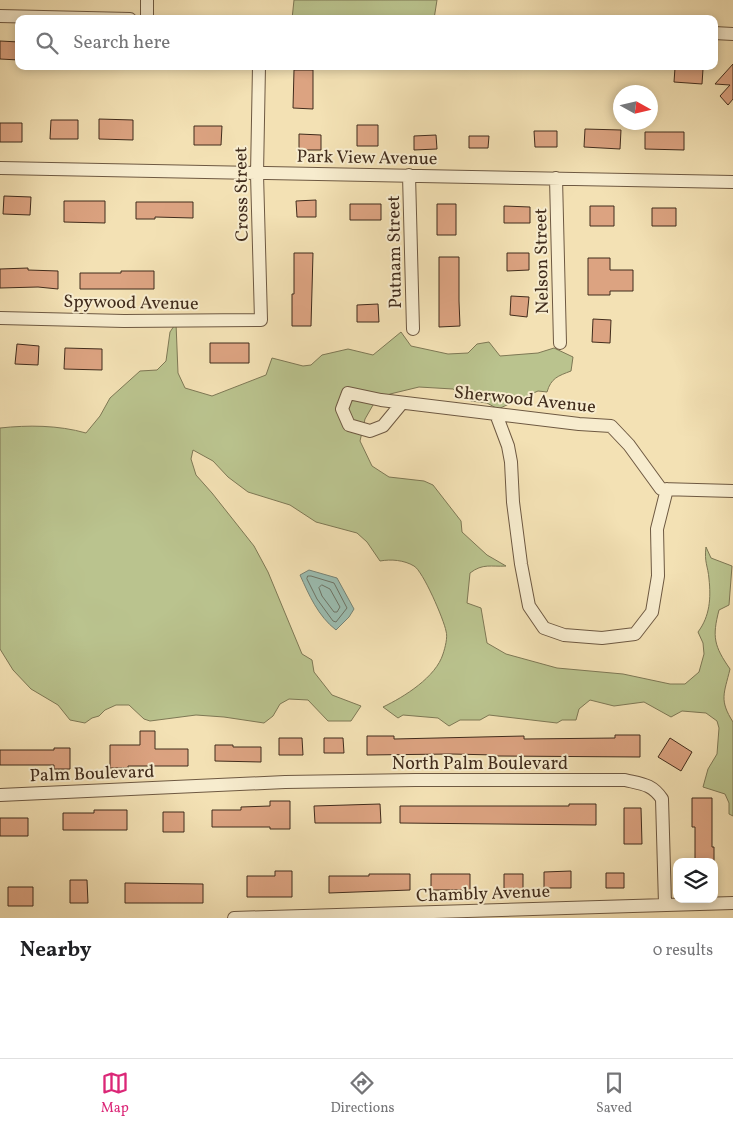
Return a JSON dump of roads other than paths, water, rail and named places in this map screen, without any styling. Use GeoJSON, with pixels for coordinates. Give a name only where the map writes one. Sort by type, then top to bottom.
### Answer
{"type":"FeatureCollection","features":[{"type":"Feature","properties":{"kind":"street"},"geometry":{"type":"LineString","coordinates":[[147,0],[147,15]]}},
{"type":"Feature","properties":{"kind":"street"},"geometry":{"type":"LineString","coordinates":[[0,16],[15,16]]}},
{"type":"Feature","properties":{"kind":"street"},"geometry":{"type":"LineString","coordinates":[[718,33],[733,34]]}},
{"type":"Feature","properties":{"kind":"street","name":"Cross Street"},"geometry":{"type":"LineString","coordinates":[[259,70],[257,174],[261,320]]}},
{"type":"Feature","properties":{"kind":"street","name":"Park View Avenue"},"geometry":{"type":"LineString","coordinates":[[0,168],[733,182]]}},
{"type":"Feature","properties":{"kind":"street","name":"Putnam Street"},"geometry":{"type":"LineString","coordinates":[[409,175],[413,329]]}},
{"type":"Feature","properties":{"kind":"street","name":"Nelson Street"},"geometry":{"type":"LineString","coordinates":[[556,178],[560,343]]}},
{"type":"Feature","properties":{"kind":"street","name":"Spywood Avenue"},"geometry":{"type":"LineString","coordinates":[[0,318],[124,321],[261,320]]}},
{"type":"Feature","properties":{"kind":"street","name":"Sherwood Avenue"},"geometry":{"type":"LineString","coordinates":[[402,402],[611,426],[629,445],[661,489],[667,489]]}},
{"type":"Feature","properties":{"kind":"street"},"geometry":{"type":"LineString","coordinates":[[496,414],[508,446],[511,462],[513,502],[521,564],[529,606],[544,628],[564,635],[602,638],[635,634],[652,612],[658,576],[657,528],[667,489],[733,492]]}},
{"type":"Feature","properties":{"kind":"street","name":"North Palm Boulevard"},"geometry":{"type":"LineString","coordinates":[[185,787],[285,782],[415,780],[625,780],[644,784],[656,790],[662,799],[665,904]]}},
{"type":"Feature","properties":{"kind":"street","name":"Palm Boulevard"},"geometry":{"type":"LineString","coordinates":[[0,794],[185,787]]}},
{"type":"Feature","properties":{"kind":"street","name":"Chambly Avenue"},"geometry":{"type":"LineString","coordinates":[[234,918],[405,916],[733,902]]}},
{"type":"Feature","properties":{"kind":"water"},"geometry":{"type":"Polygon","coordinates":[[[309,570],[337,578],[354,609],[336,630],[319,612],[300,575],[309,570]]]}}]}
